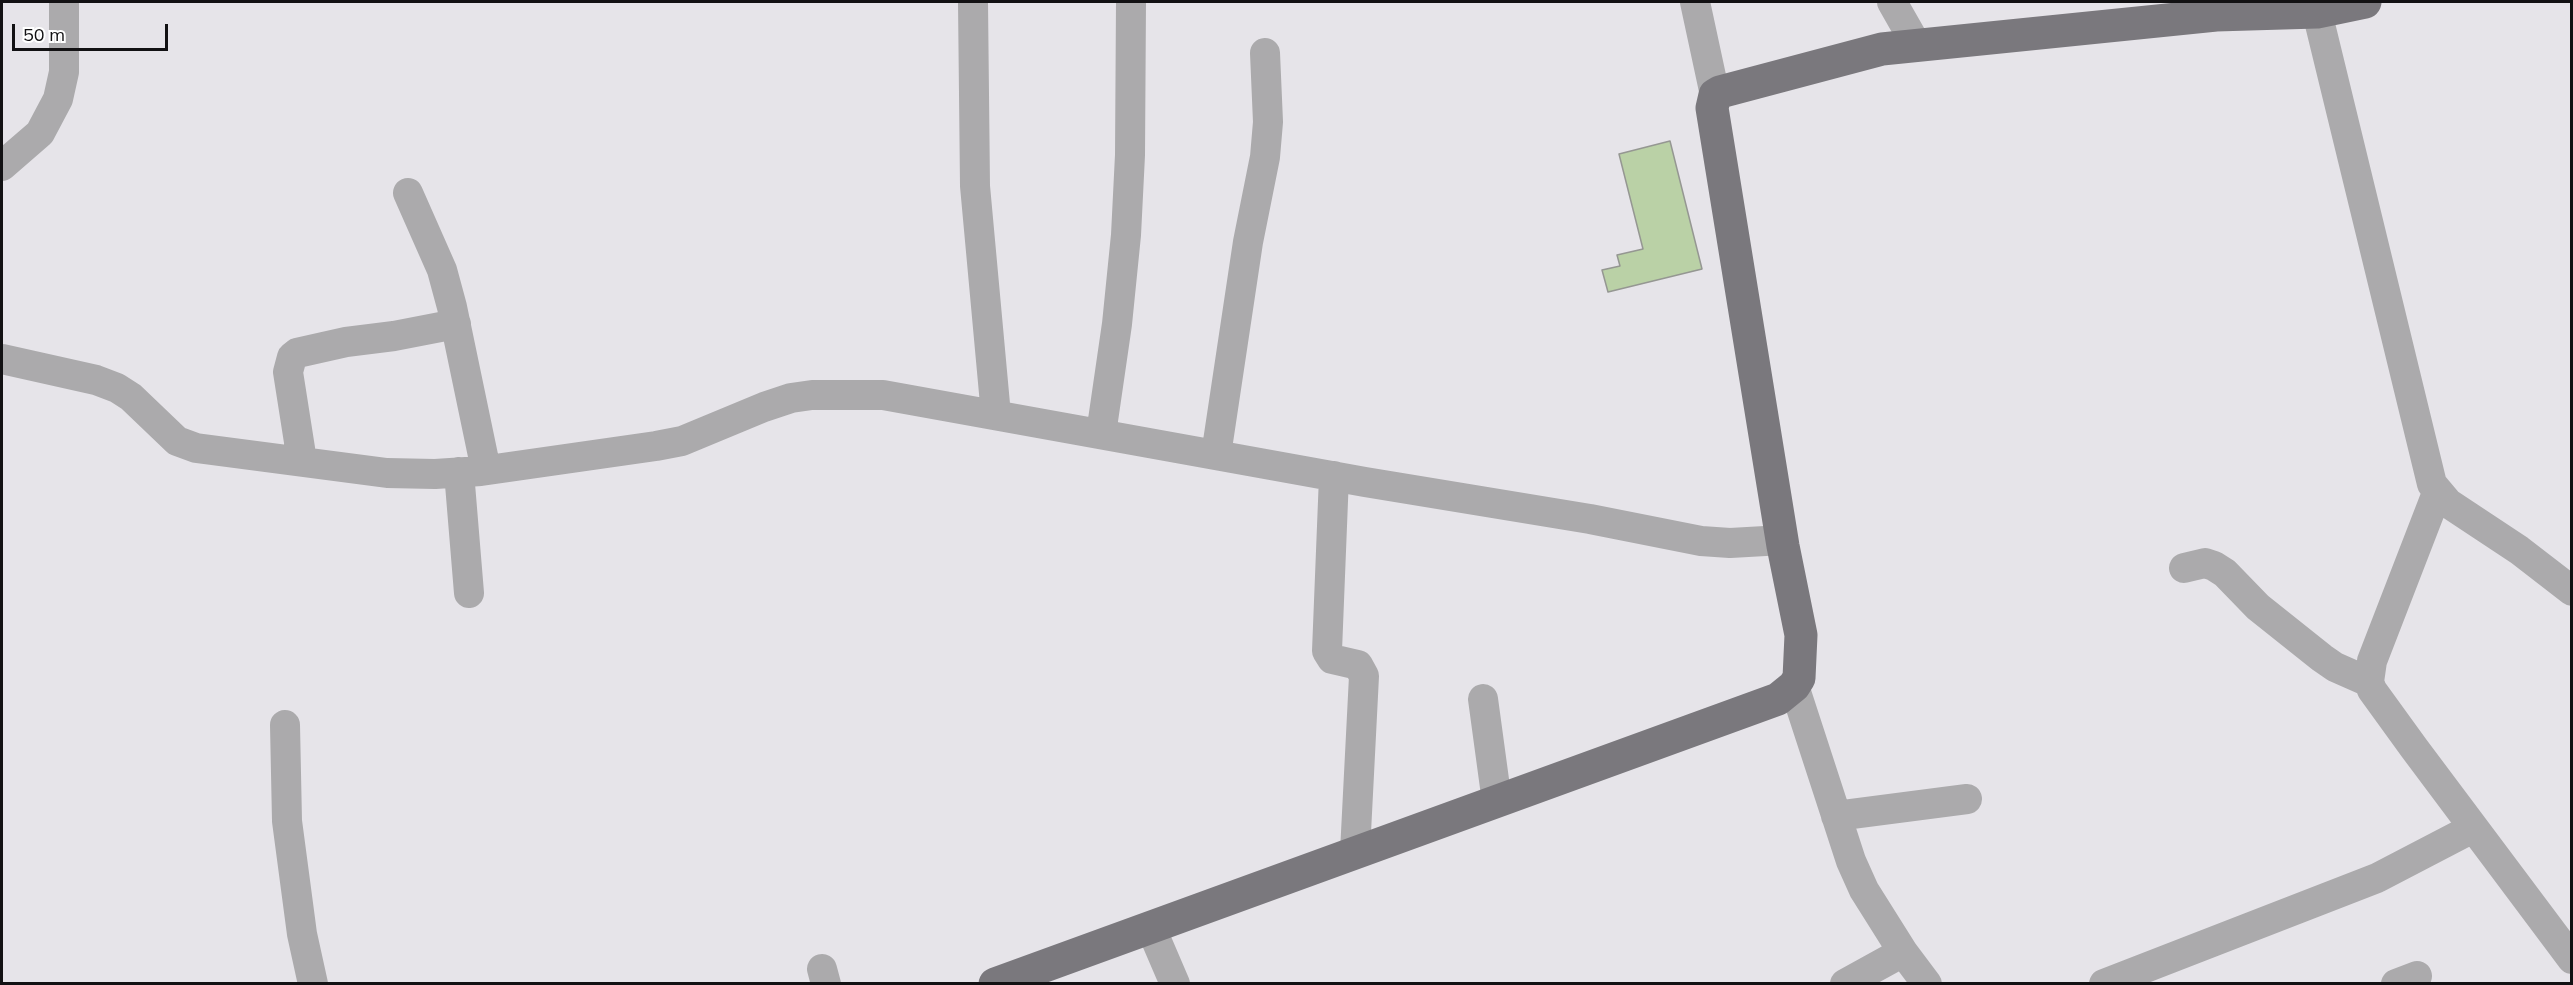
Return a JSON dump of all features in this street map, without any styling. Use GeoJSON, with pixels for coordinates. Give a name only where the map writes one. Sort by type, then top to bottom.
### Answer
{"type":"FeatureCollection","features":[{"type":"Feature","properties":{"kind":"main road"},"geometry":{"type":"LineString","coordinates":[[995,984],[1778,699],[1794,686],[1799,678],[1801,635],[1782,540],[1712,108],[1715,95],[1882,49],[2216,15],[2317,12],[2365,2]]}},
{"type":"Feature","properties":{"kind":"street"},"geometry":{"type":"LineString","coordinates":[[2,166],[40,133],[58,99],[64,72],[64,2]]}},
{"type":"Feature","properties":{"kind":"street"},"geometry":{"type":"LineString","coordinates":[[972,2],[975,186],[996,415]]}},
{"type":"Feature","properties":{"kind":"street"},"geometry":{"type":"LineString","coordinates":[[1101,434],[1117,324],[1126,235],[1130,155],[1131,2]]}},
{"type":"Feature","properties":{"kind":"street"},"geometry":{"type":"LineString","coordinates":[[1695,2],[1715,95]]}},
{"type":"Feature","properties":{"kind":"street"},"geometry":{"type":"LineString","coordinates":[[1892,2],[1917,46]]}},
{"type":"Feature","properties":{"kind":"street"},"geometry":{"type":"LineString","coordinates":[[2317,12],[2407,374],[2428,474],[2437,494],[2519,550],[2571,591]]}},
{"type":"Feature","properties":{"kind":"street"},"geometry":{"type":"LineString","coordinates":[[1216,455],[1248,242],[1264,157],[1268,122],[1265,53]]}},
{"type":"Feature","properties":{"kind":"street"},"geometry":{"type":"LineString","coordinates":[[408,193],[441,270],[456,324],[473,471],[469,593]]}},
{"type":"Feature","properties":{"kind":"street"},"geometry":{"type":"LineString","coordinates":[[302,461],[288,372],[292,357],[297,353],[346,342],[394,336],[456,324]]}},
{"type":"Feature","properties":{"kind":"street"},"geometry":{"type":"LineString","coordinates":[[7,360],[96,380],[117,388],[130,396],[177,441],[196,448],[387,473],[473,471],[682,441],[764,407],[812,395],[883,395],[1334,476],[1590,519],[1701,541],[1730,543],[1782,540]]}},
{"type":"Feature","properties":{"kind":"street"},"geometry":{"type":"LineString","coordinates":[[1334,476],[1327,651],[1332,659],[1358,665],[1364,676],[1355,852]]}},
{"type":"Feature","properties":{"kind":"street"},"geometry":{"type":"LineString","coordinates":[[2437,494],[2372,661],[2369,682],[2372,690],[2571,959]]}},
{"type":"Feature","properties":{"kind":"street"},"geometry":{"type":"LineString","coordinates":[[2184,568],[2205,563],[2214,566],[2225,573],[2258,607],[2322,658],[2335,667],[2369,682]]}},
{"type":"Feature","properties":{"kind":"street"},"geometry":{"type":"LineString","coordinates":[[1794,686],[1836,816],[1864,890],[1903,952],[1927,984]]}},
{"type":"Feature","properties":{"kind":"street"},"geometry":{"type":"LineString","coordinates":[[1483,699],[1497,802]]}},
{"type":"Feature","properties":{"kind":"street"},"geometry":{"type":"LineString","coordinates":[[285,725],[287,821],[302,934],[313,984]]}},
{"type":"Feature","properties":{"kind":"street"},"geometry":{"type":"LineString","coordinates":[[1836,816],[1967,799]]}},
{"type":"Feature","properties":{"kind":"street"},"geometry":{"type":"LineString","coordinates":[[2104,984],[2377,878],[2473,828]]}},
{"type":"Feature","properties":{"kind":"street"},"geometry":{"type":"LineString","coordinates":[[1151,928],[1175,984]]}},
{"type":"Feature","properties":{"kind":"street"},"geometry":{"type":"LineString","coordinates":[[1845,984],[1903,952]]}},
{"type":"Feature","properties":{"kind":"building"},"geometry":{"type":"Polygon","coordinates":[[[1670,141],[1702,269],[1608,292],[1602,270],[1620,266],[1617,255],[1643,249],[1619,154],[1670,141]]]}}]}
